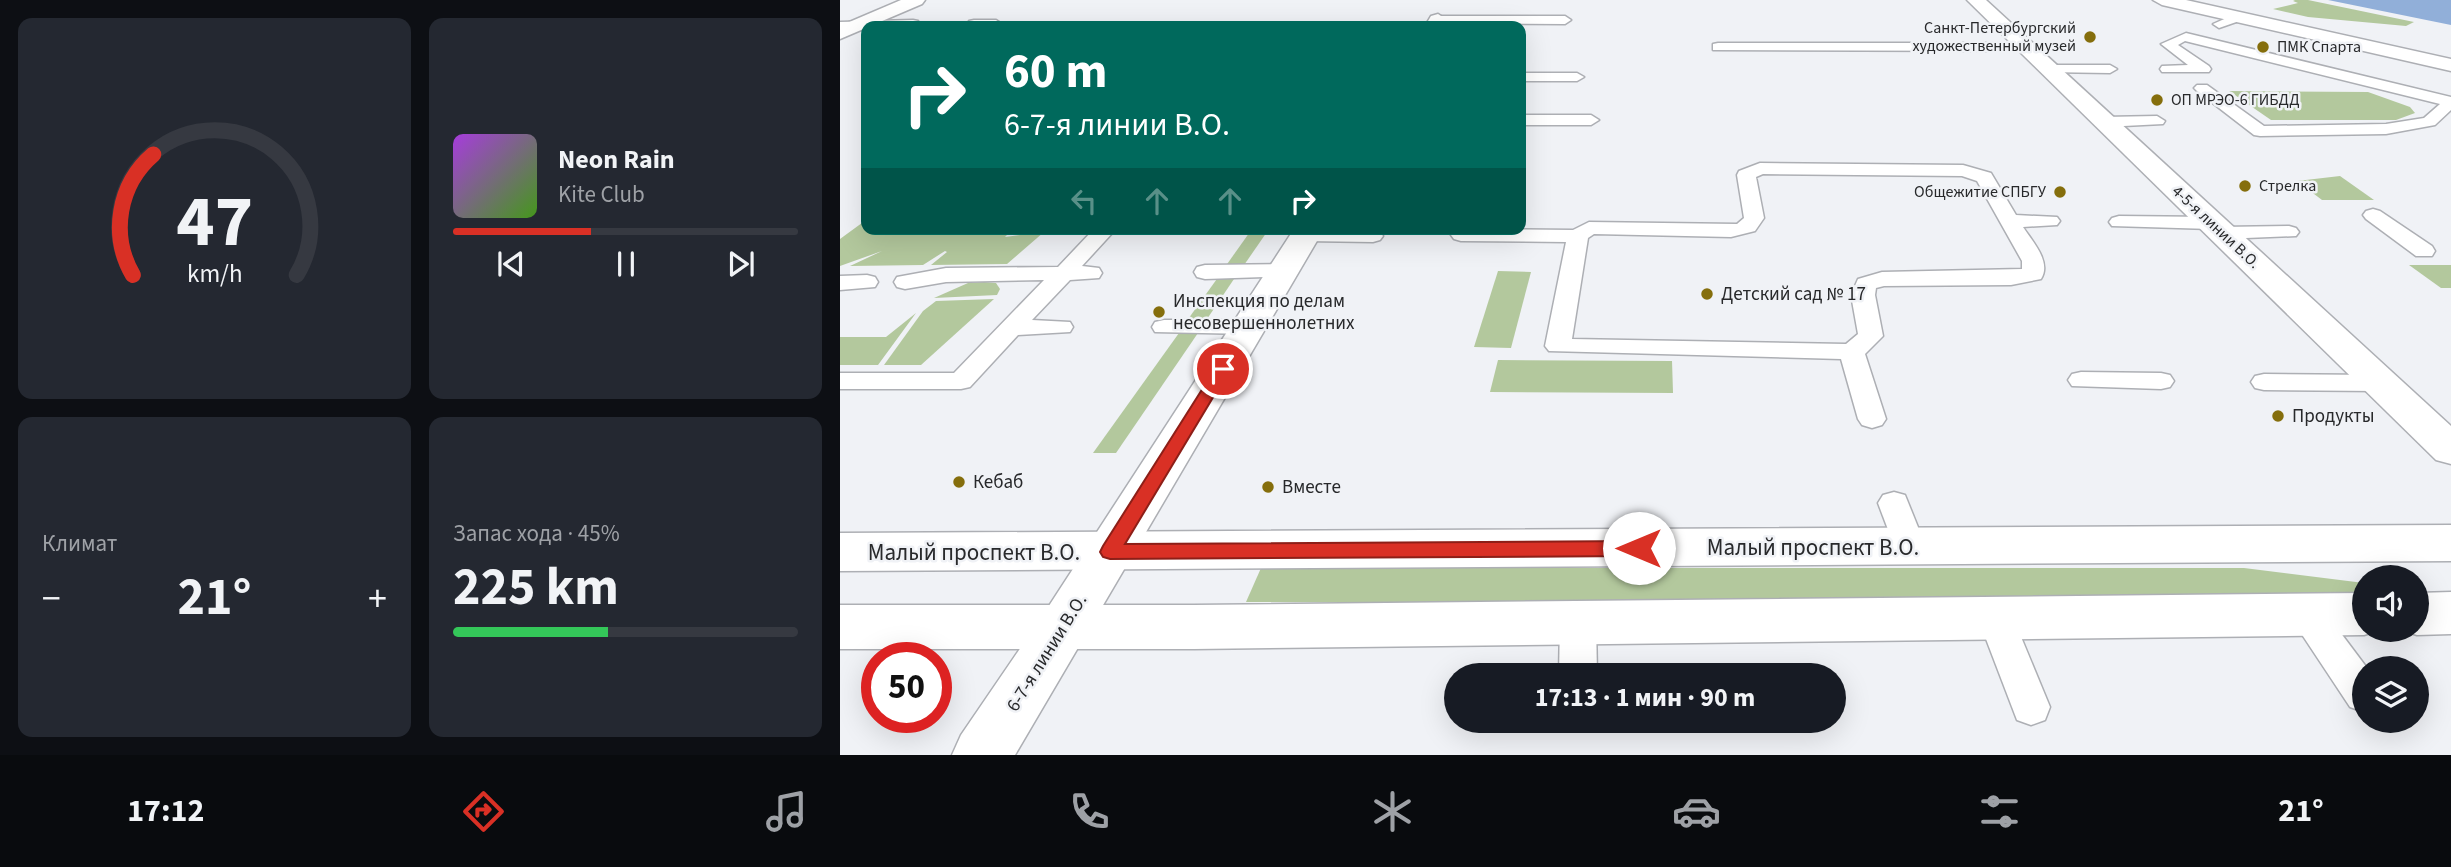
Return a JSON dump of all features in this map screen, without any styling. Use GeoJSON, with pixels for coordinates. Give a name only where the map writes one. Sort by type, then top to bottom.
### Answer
{"type":"FeatureCollection","features":[{"type":"Feature","properties":{"kind":"main road"},"geometry":{"type":"LineString","coordinates":[[2162,0],[2228,20],[2451,65]]}},
{"type":"Feature","properties":{"kind":"main road"},"geometry":{"type":"LineString","coordinates":[[2198,0],[2451,55]]}},
{"type":"Feature","properties":{"kind":"main road"},"geometry":{"type":"LineString","coordinates":[[892,21],[924,2]]}},
{"type":"Feature","properties":{"kind":"main road"},"geometry":{"type":"LineString","coordinates":[[874,21],[924,2]]}},
{"type":"Feature","properties":{"kind":"main road","name":"4-5-я линии В.О."},"geometry":{"type":"LineString","coordinates":[[1980,2],[2451,450]]}},
{"type":"Feature","properties":{"kind":"main road"},"geometry":{"type":"LineString","coordinates":[[840,45],[851,30]]}},
{"type":"Feature","properties":{"kind":"main road","name":"6-7-я линии В.О."},"geometry":{"type":"LineString","coordinates":[[982,755],[1064,628],[1305,235]]}},
{"type":"Feature","properties":{"kind":"main road","name":"Малый проспект В.О."},"geometry":{"type":"LineString","coordinates":[[840,552],[2451,543]]}},
{"type":"Feature","properties":{"kind":"main road"},"geometry":{"type":"LineString","coordinates":[[2429,614],[2451,613]]}},
{"type":"Feature","properties":{"kind":"main road"},"geometry":{"type":"LineString","coordinates":[[840,627],[1064,628],[2352,614]]}},
{"type":"Feature","properties":{"kind":"lane"},"geometry":{"type":"LineString","coordinates":[[1522,21],[1565,20]]}},
{"type":"Feature","properties":{"kind":"lane"},"geometry":{"type":"LineString","coordinates":[[2167,69],[2204,69],[2168,44],[2190,35],[2451,102]]}},
{"type":"Feature","properties":{"kind":"lane"},"geometry":{"type":"LineString","coordinates":[[1718,47],[2025,47]]}},
{"type":"Feature","properties":{"kind":"lane"},"geometry":{"type":"LineString","coordinates":[[2049,69],[2110,69]]}},
{"type":"Feature","properties":{"kind":"lane"},"geometry":{"type":"LineString","coordinates":[[1526,78],[1577,77]]}},
{"type":"Feature","properties":{"kind":"lane"},"geometry":{"type":"LineString","coordinates":[[2202,88],[2260,131],[2386,129],[2429,122],[2451,102]]}},
{"type":"Feature","properties":{"kind":"lane"},"geometry":{"type":"LineString","coordinates":[[1526,120],[1591,120]]}},
{"type":"Feature","properties":{"kind":"lane"},"geometry":{"type":"LineString","coordinates":[[2222,120],[2246,120]]}},
{"type":"Feature","properties":{"kind":"lane"},"geometry":{"type":"LineString","coordinates":[[2104,122],[2157,121]]}},
{"type":"Feature","properties":{"kind":"lane"},"geometry":{"type":"LineString","coordinates":[[1461,235],[1578,236],[1589,228],[1731,231],[1751,225],[1754,218],[1746,175],[1760,168],[1963,171],[1984,177],[2033,261],[2033,274],[2011,278],[1882,279],[1866,284],[1863,295],[1871,336],[1852,352],[1558,346],[1578,236]]}},
{"type":"Feature","properties":{"kind":"lane"},"geometry":{"type":"LineString","coordinates":[[2009,220],[2050,221]]}},
{"type":"Feature","properties":{"kind":"lane"},"geometry":{"type":"LineString","coordinates":[[2119,222],[2289,232]]}},
{"type":"Feature","properties":{"kind":"lane"},"geometry":{"type":"LineString","coordinates":[[2368,223],[2397,232],[2424,251]]}},
{"type":"Feature","properties":{"kind":"lane"},"geometry":{"type":"LineString","coordinates":[[840,381],[961,381],[1100,235]]}},
{"type":"Feature","properties":{"kind":"lane"},"geometry":{"type":"LineString","coordinates":[[1356,235],[1373,236]]}},
{"type":"Feature","properties":{"kind":"lane"},"geometry":{"type":"LineString","coordinates":[[1205,272],[1283,271]]}},
{"type":"Feature","properties":{"kind":"lane"},"geometry":{"type":"LineString","coordinates":[[905,282],[946,275],[1091,273]]}},
{"type":"Feature","properties":{"kind":"lane"},"geometry":{"type":"LineString","coordinates":[[840,283],[867,282]]}},
{"type":"Feature","properties":{"kind":"lane"},"geometry":{"type":"LineString","coordinates":[[1012,327],[1061,327]]}},
{"type":"Feature","properties":{"kind":"lane"},"geometry":{"type":"LineString","coordinates":[[1164,327],[1249,327]]}},
{"type":"Feature","properties":{"kind":"lane"},"geometry":{"type":"LineString","coordinates":[[1852,352],[1872,419]]}},
{"type":"Feature","properties":{"kind":"lane"},"geometry":{"type":"LineString","coordinates":[[2081,380],[2161,381]]}},
{"type":"Feature","properties":{"kind":"lane"},"geometry":{"type":"LineString","coordinates":[[2264,382],[2379,383]]}},
{"type":"Feature","properties":{"kind":"lane"},"geometry":{"type":"LineString","coordinates":[[1894,503],[1910,547]]}},
{"type":"Feature","properties":{"kind":"lane"},"geometry":{"type":"LineString","coordinates":[[2307,614],[2352,678]]}},
{"type":"Feature","properties":{"kind":"lane"},"geometry":{"type":"LineString","coordinates":[[1996,618],[2031,707]]}},
{"type":"Feature","properties":{"kind":"lane"},"geometry":{"type":"LineString","coordinates":[[1578,622],[1578,663]]}},
{"type":"Feature","properties":{"kind":"green space"},"geometry":{"type":"Polygon","coordinates":[[[2308,0],[2414,22],[2406,26],[2308,17],[2273,9],[2298,3],[2293,1],[2308,0]]]}},
{"type":"Feature","properties":{"kind":"green space"},"geometry":{"type":"Polygon","coordinates":[[[2229,91],[2368,92],[2410,107],[2415,113],[2396,120],[2271,120],[2229,91]]]}},
{"type":"Feature","properties":{"kind":"green space"},"geometry":{"type":"Polygon","coordinates":[[[2340,176],[2374,200],[2322,200],[2297,181],[2340,176]]]}},
{"type":"Feature","properties":{"kind":"green space"},"geometry":{"type":"Polygon","coordinates":[[[861,224],[861,235],[1041,235],[1007,264],[931,265],[947,252],[945,251],[923,265],[850,266],[882,251],[840,266],[840,239],[861,224]]]}},
{"type":"Feature","properties":{"kind":"green space"},"geometry":{"type":"Polygon","coordinates":[[[1248,235],[1265,235],[1242,268],[1225,267],[1248,235]]]}},
{"type":"Feature","properties":{"kind":"green space"},"geometry":{"type":"Polygon","coordinates":[[[2409,265],[2451,265],[2451,288],[2441,288],[2409,265]]]}},
{"type":"Feature","properties":{"kind":"green space"},"geometry":{"type":"Polygon","coordinates":[[[1498,271],[1531,272],[1511,348],[1474,347],[1498,271]]]}},
{"type":"Feature","properties":{"kind":"green space"},"geometry":{"type":"Polygon","coordinates":[[[1219,276],[1236,276],[1205,322],[1186,322],[1219,276]]]}},
{"type":"Feature","properties":{"kind":"green space"},"geometry":{"type":"Polygon","coordinates":[[[968,283],[996,283],[1000,289],[997,295],[934,298],[968,283]]]}},
{"type":"Feature","properties":{"kind":"green space"},"geometry":{"type":"Polygon","coordinates":[[[994,299],[921,365],[884,365],[923,311],[936,301],[994,299]]]}},
{"type":"Feature","properties":{"kind":"green space"},"geometry":{"type":"Polygon","coordinates":[[[916,313],[878,365],[840,365],[840,337],[886,337],[916,313]]]}},
{"type":"Feature","properties":{"kind":"green space"},"geometry":{"type":"Polygon","coordinates":[[[1179,333],[1198,333],[1116,453],[1093,453],[1179,333]]]}},
{"type":"Feature","properties":{"kind":"green space"},"geometry":{"type":"Polygon","coordinates":[[[1498,360],[1672,361],[1673,393],[1490,392],[1498,360]]]}},
{"type":"Feature","properties":{"kind":"green space"},"geometry":{"type":"Polygon","coordinates":[[[1261,568],[2244,568],[2352,582],[2352,605],[1246,602],[1261,568]]]}},
{"type":"Feature","properties":{"kind":"water"},"geometry":{"type":"Polygon","coordinates":[[[2328,0],[2451,0],[2451,25],[2328,0]]]}},
{"type":"Feature","properties":{"kind":"place","name":"Санкт-Петербургский художественный музей"},"geometry":{"type":"Point","coordinates":[2090,37]}},
{"type":"Feature","properties":{"kind":"place","name":"ПМК Спарта"},"geometry":{"type":"Point","coordinates":[2263,47]}},
{"type":"Feature","properties":{"kind":"place","name":"ОП МРЭО-6 ГИБДД"},"geometry":{"type":"Point","coordinates":[2157,100]}},
{"type":"Feature","properties":{"kind":"place","name":"Стрелка"},"geometry":{"type":"Point","coordinates":[2245,186]}},
{"type":"Feature","properties":{"kind":"place","name":"Общежитие СПБГУ"},"geometry":{"type":"Point","coordinates":[2060,192]}},
{"type":"Feature","properties":{"kind":"place","name":"Детский сад № 17"},"geometry":{"type":"Point","coordinates":[1707,294]}},
{"type":"Feature","properties":{"kind":"place","name":"Инспекция по делам несовершеннолетних"},"geometry":{"type":"Point","coordinates":[1159,312]}},
{"type":"Feature","properties":{"kind":"place","name":"Продукты"},"geometry":{"type":"Point","coordinates":[2278,416]}},
{"type":"Feature","properties":{"kind":"place","name":"Кебаб"},"geometry":{"type":"Point","coordinates":[959,482]}},
{"type":"Feature","properties":{"kind":"place","name":"Вместе"},"geometry":{"type":"Point","coordinates":[1268,487]}},
{"type":"Feature","properties":{"kind":"route"},"geometry":{"type":"LineString","coordinates":[[1223,369],[1110,552],[1639,548]]}}]}
